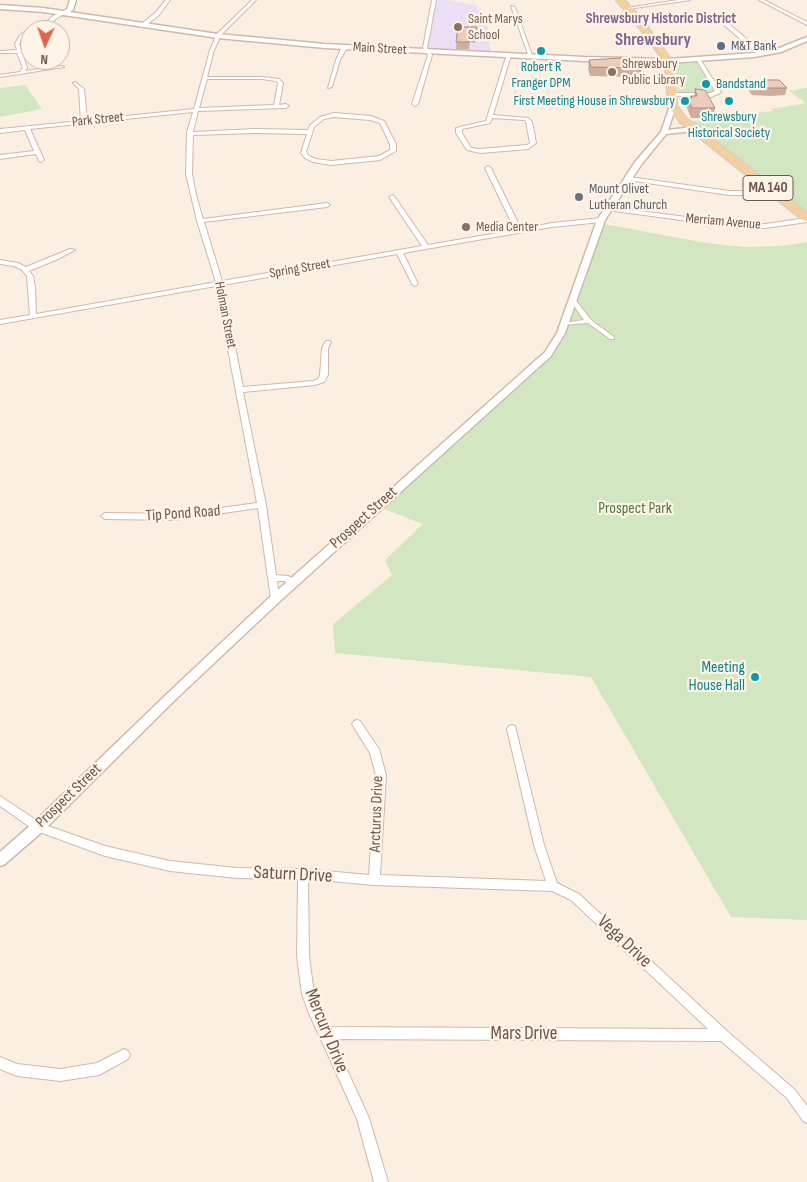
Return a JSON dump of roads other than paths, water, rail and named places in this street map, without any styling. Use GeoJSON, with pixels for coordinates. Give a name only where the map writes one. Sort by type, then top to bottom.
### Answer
{"type":"FeatureCollection","features":[{"type":"Feature","properties":{"kind":"main road"},"geometry":{"type":"LineString","coordinates":[[620,0],[668,60],[673,100]]}},
{"type":"Feature","properties":{"kind":"main road","name":"Main Street"},"geometry":{"type":"LineString","coordinates":[[0,7],[28,8],[218,36],[348,47],[531,56],[668,60],[761,54],[800,48]]}},
{"type":"Feature","properties":{"kind":"main road"},"geometry":{"type":"LineString","coordinates":[[800,48],[807,39]]}},
{"type":"Feature","properties":{"kind":"main road","name":"MA 140"},"geometry":{"type":"LineString","coordinates":[[673,100],[691,128],[807,219]]}},
{"type":"Feature","properties":{"kind":"street"},"geometry":{"type":"LineString","coordinates":[[52,20],[70,10],[74,0]]}},
{"type":"Feature","properties":{"kind":"street"},"geometry":{"type":"LineString","coordinates":[[142,26],[156,16],[168,0]]}},
{"type":"Feature","properties":{"kind":"street"},"geometry":{"type":"LineString","coordinates":[[218,36],[254,0]]}},
{"type":"Feature","properties":{"kind":"street"},"geometry":{"type":"LineString","coordinates":[[415,104],[430,55],[429,51],[425,48],[434,0]]}},
{"type":"Feature","properties":{"kind":"street"},"geometry":{"type":"LineString","coordinates":[[628,8],[688,0]]}},
{"type":"Feature","properties":{"kind":"street"},"geometry":{"type":"LineString","coordinates":[[761,0],[807,24]]}},
{"type":"Feature","properties":{"kind":"street"},"geometry":{"type":"LineString","coordinates":[[513,7],[531,56]]}},
{"type":"Feature","properties":{"kind":"street"},"geometry":{"type":"LineString","coordinates":[[719,18],[761,54]]}},
{"type":"Feature","properties":{"kind":"street","name":"Holman Street"},"geometry":{"type":"LineString","coordinates":[[218,36],[204,78],[190,134],[190,180],[219,283],[262,505],[275,599]]}},
{"type":"Feature","properties":{"kind":"street"},"geometry":{"type":"LineString","coordinates":[[20,38],[17,46],[20,50]]}},
{"type":"Feature","properties":{"kind":"street"},"geometry":{"type":"LineString","coordinates":[[330,87],[338,60],[343,50],[348,47]]}},
{"type":"Feature","properties":{"kind":"street"},"geometry":{"type":"LineString","coordinates":[[0,52],[20,51]]}},
{"type":"Feature","properties":{"kind":"street"},"geometry":{"type":"LineString","coordinates":[[490,116],[526,120],[529,122],[533,143],[528,147],[480,151],[469,149],[460,133],[459,128],[488,122],[509,55]]}},
{"type":"Feature","properties":{"kind":"street"},"geometry":{"type":"LineString","coordinates":[[673,100],[711,95],[718,92],[698,59]]}},
{"type":"Feature","properties":{"kind":"street"},"geometry":{"type":"LineString","coordinates":[[0,76],[42,70]]}},
{"type":"Feature","properties":{"kind":"street"},"geometry":{"type":"LineString","coordinates":[[204,78],[275,79],[281,83],[276,106]]}},
{"type":"Feature","properties":{"kind":"street"},"geometry":{"type":"LineString","coordinates":[[74,83],[81,89],[84,122]]}},
{"type":"Feature","properties":{"kind":"street","name":"Prospect Street"},"geometry":{"type":"LineString","coordinates":[[0,860],[38,827],[173,695],[293,582],[548,354],[555,345],[564,324],[601,220],[629,178],[665,130],[673,100]]}},
{"type":"Feature","properties":{"kind":"street","name":"Park Street"},"geometry":{"type":"LineString","coordinates":[[0,131],[196,110],[286,106]]}},
{"type":"Feature","properties":{"kind":"street"},"geometry":{"type":"LineString","coordinates":[[326,117],[371,118],[382,122],[393,144],[393,150],[391,153],[380,158],[331,163],[320,162],[307,157],[304,152],[310,132],[317,121],[326,117]]}},
{"type":"Feature","properties":{"kind":"street"},"geometry":{"type":"LineString","coordinates":[[27,128],[41,160]]}},
{"type":"Feature","properties":{"kind":"street"},"geometry":{"type":"LineString","coordinates":[[665,130],[691,128]]}},
{"type":"Feature","properties":{"kind":"street"},"geometry":{"type":"LineString","coordinates":[[190,134],[255,131],[310,132]]}},
{"type":"Feature","properties":{"kind":"street"},"geometry":{"type":"LineString","coordinates":[[0,157],[36,152]]}},
{"type":"Feature","properties":{"kind":"street"},"geometry":{"type":"LineString","coordinates":[[488,168],[519,231]]}},
{"type":"Feature","properties":{"kind":"street"},"geometry":{"type":"LineString","coordinates":[[629,178],[729,193],[771,190]]}},
{"type":"Feature","properties":{"kind":"street"},"geometry":{"type":"LineString","coordinates":[[392,197],[426,247]]}},
{"type":"Feature","properties":{"kind":"street"},"geometry":{"type":"LineString","coordinates":[[200,221],[327,205]]}},
{"type":"Feature","properties":{"kind":"street","name":"Merriam Avenue"},"geometry":{"type":"LineString","coordinates":[[609,208],[758,227],[807,219]]}},
{"type":"Feature","properties":{"kind":"street","name":"Spring Street"},"geometry":{"type":"LineString","coordinates":[[0,322],[519,231],[601,220]]}},
{"type":"Feature","properties":{"kind":"street"},"geometry":{"type":"LineString","coordinates":[[26,271],[31,267],[72,250]]}},
{"type":"Feature","properties":{"kind":"street"},"geometry":{"type":"LineString","coordinates":[[399,252],[415,284]]}},
{"type":"Feature","properties":{"kind":"street"},"geometry":{"type":"LineString","coordinates":[[0,262],[16,264],[26,271],[31,279],[33,316]]}},
{"type":"Feature","properties":{"kind":"street"},"geometry":{"type":"LineString","coordinates":[[572,299],[589,321],[612,338]]}},
{"type":"Feature","properties":{"kind":"street"},"geometry":{"type":"LineString","coordinates":[[564,324],[589,321]]}},
{"type":"Feature","properties":{"kind":"street"},"geometry":{"type":"LineString","coordinates":[[239,390],[315,384],[324,375],[325,348],[328,342]]}},
{"type":"Feature","properties":{"kind":"street","name":"Tip Pond Road"},"geometry":{"type":"LineString","coordinates":[[105,516],[175,517],[262,505]]}},
{"type":"Feature","properties":{"kind":"street"},"geometry":{"type":"LineString","coordinates":[[272,578],[285,578],[293,582]]}},
{"type":"Feature","properties":{"kind":"street","name":"Arcturus Drive"},"geometry":{"type":"LineString","coordinates":[[357,724],[375,752],[381,775],[374,880]]}},
{"type":"Feature","properties":{"kind":"street"},"geometry":{"type":"LineString","coordinates":[[512,729],[538,845],[553,886]]}},
{"type":"Feature","properties":{"kind":"street"},"geometry":{"type":"LineString","coordinates":[[0,800],[38,827]]}},
{"type":"Feature","properties":{"kind":"street","name":"Saturn Drive"},"geometry":{"type":"LineString","coordinates":[[38,827],[105,851],[170,866],[237,873],[303,874],[374,880],[553,886]]}},
{"type":"Feature","properties":{"kind":"street","name":"Mercury Drive"},"geometry":{"type":"LineString","coordinates":[[303,874],[304,969],[312,1008],[363,1118],[380,1182]]}},
{"type":"Feature","properties":{"kind":"street","name":"Vega Drive"},"geometry":{"type":"LineString","coordinates":[[553,886],[575,897],[723,1035],[791,1094],[807,1117]]}},
{"type":"Feature","properties":{"kind":"street","name":"Mars Drive"},"geometry":{"type":"LineString","coordinates":[[325,1033],[723,1035]]}},
{"type":"Feature","properties":{"kind":"street"},"geometry":{"type":"LineString","coordinates":[[0,1063],[17,1070],[60,1075],[99,1069],[124,1055]]}},
{"type":"Feature","properties":{"kind":"place","name":"Saint Marys School"},"geometry":{"type":"Point","coordinates":[458,27]}},
{"type":"Feature","properties":{"kind":"place","name":"M&T Bank"},"geometry":{"type":"Point","coordinates":[721,46]}},
{"type":"Feature","properties":{"kind":"place","name":"Robert R Franger DPM"},"geometry":{"type":"Point","coordinates":[541,51]}},
{"type":"Feature","properties":{"kind":"place","name":"Shrewsbury Public Library"},"geometry":{"type":"Point","coordinates":[612,72]}},
{"type":"Feature","properties":{"kind":"place","name":"Bandstand"},"geometry":{"type":"Point","coordinates":[706,84]}},
{"type":"Feature","properties":{"kind":"place","name":"First Meeting House in Shrewsbury"},"geometry":{"type":"Point","coordinates":[685,101]}},
{"type":"Feature","properties":{"kind":"place","name":"Shrewsbury Historical Society"},"geometry":{"type":"Point","coordinates":[729,101]}},
{"type":"Feature","properties":{"kind":"place","name":"Mount Olivet Lutheran Church"},"geometry":{"type":"Point","coordinates":[579,197]}},
{"type":"Feature","properties":{"kind":"place","name":"Media Center"},"geometry":{"type":"Point","coordinates":[466,227]}},
{"type":"Feature","properties":{"kind":"place","name":"Meeting House Hall"},"geometry":{"type":"Point","coordinates":[755,677]}},
{"type":"Feature","properties":{"kind":"district","name":"Shrewsbury Historic District"},"geometry":{"type":"Point","coordinates":[661,19]}},
{"type":"Feature","properties":{"kind":"district","name":"Shrewsbury"},"geometry":{"type":"Point","coordinates":[653,40]}},
{"type":"Feature","properties":{"kind":"park label","name":"Prospect Park"},"geometry":{"type":"Point","coordinates":[635,509]}}]}
